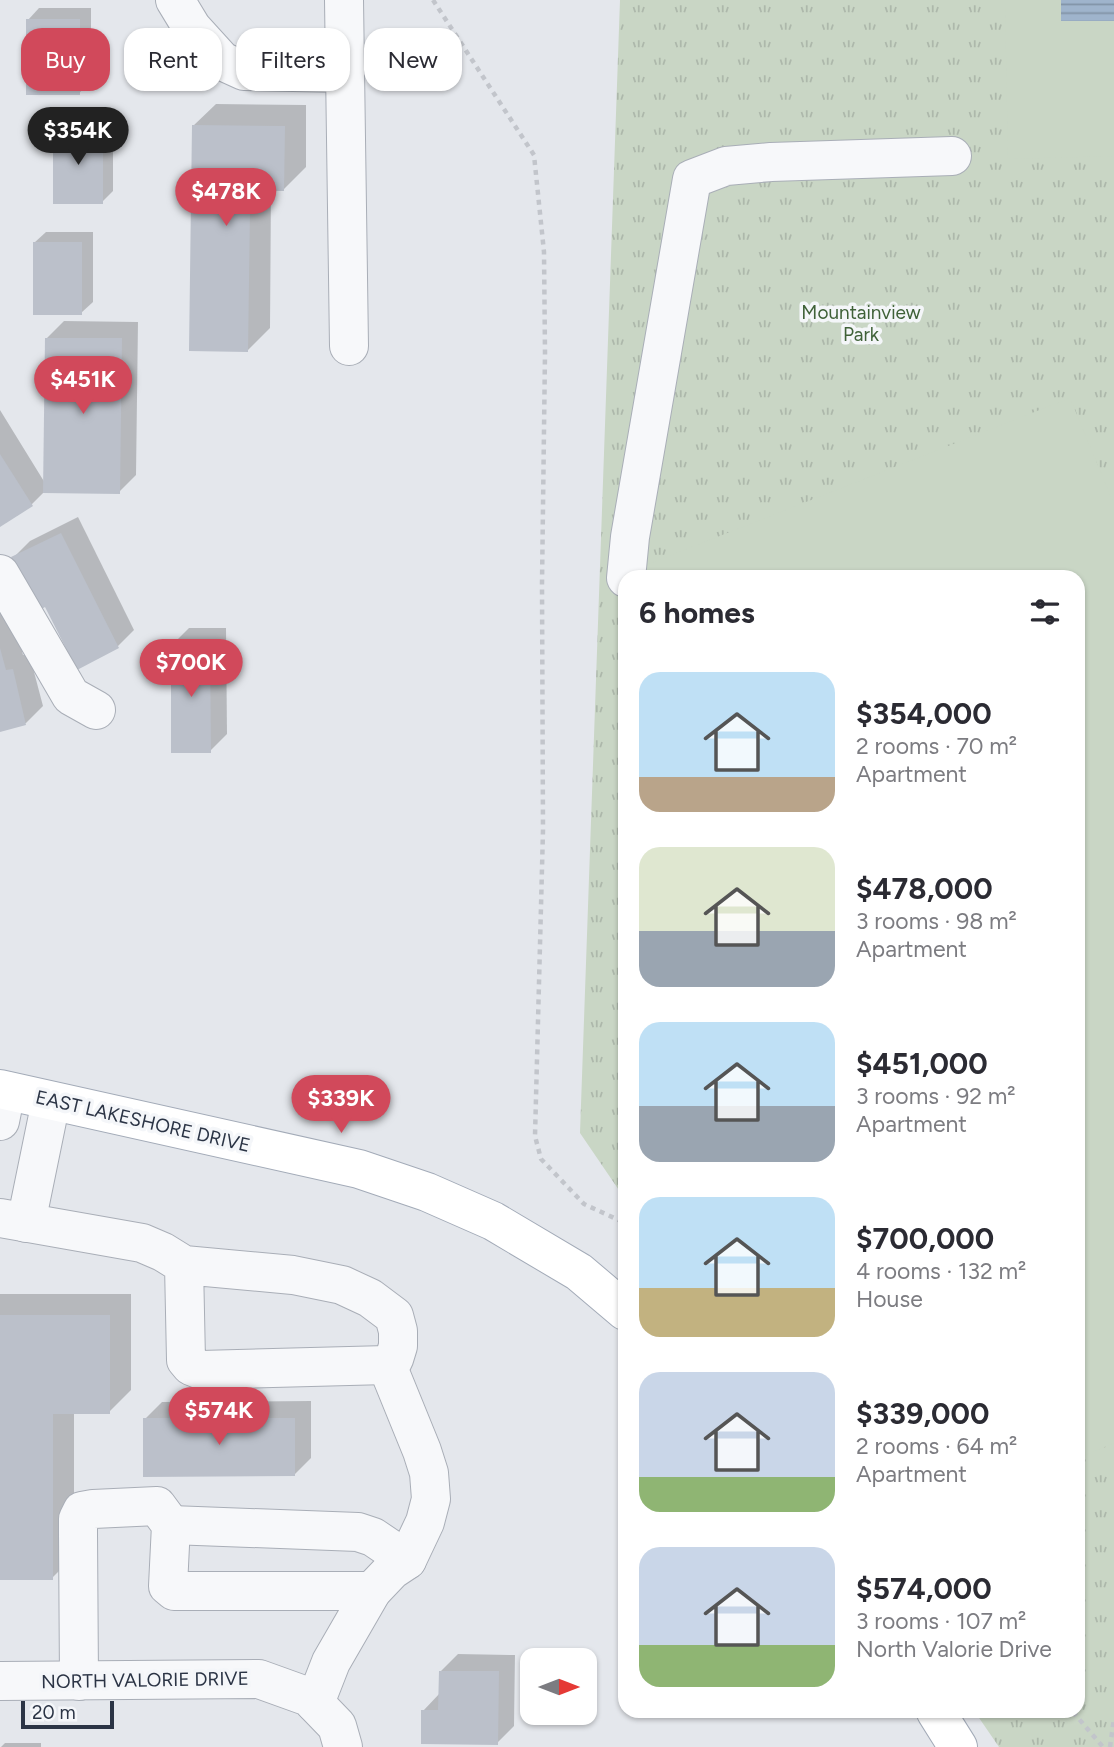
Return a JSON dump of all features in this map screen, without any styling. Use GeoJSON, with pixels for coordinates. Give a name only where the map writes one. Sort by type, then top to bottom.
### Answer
{"type":"FeatureCollection","features":[{"type":"Feature","properties":{"kind":"main road","name":"EAST LAKESHORE DRIVE"},"geometry":{"type":"LineString","coordinates":[[2,1100],[51,1101],[359,1169],[426,1192],[492,1221],[579,1272],[618,1305]]}},
{"type":"Feature","properties":{"kind":"main road"},"geometry":{"type":"LineString","coordinates":[[940,1718],[958,1747]]}},
{"type":"Feature","properties":{"kind":"street"},"geometry":{"type":"LineString","coordinates":[[175,0],[192,28],[222,61],[236,67]]}},
{"type":"Feature","properties":{"kind":"street"},"geometry":{"type":"LineString","coordinates":[[344,0],[344,28]]}},
{"type":"Feature","properties":{"kind":"street"},"geometry":{"type":"LineString","coordinates":[[345,91],[349,346]]}},
{"type":"Feature","properties":{"kind":"street"},"geometry":{"type":"LineString","coordinates":[[627,570],[630,537],[692,179],[726,166],[771,162],[953,156]]}},
{"type":"Feature","properties":{"kind":"street"},"geometry":{"type":"LineString","coordinates":[[0,574],[71,696],[96,710]]}},
{"type":"Feature","properties":{"kind":"street"},"geometry":{"type":"LineString","coordinates":[[51,1101],[13,1221],[142,1243],[184,1265],[293,1275],[342,1285],[370,1298],[394,1317],[398,1331],[398,1346],[394,1359],[387,1365],[201,1370],[191,1366],[186,1360],[184,1265]]}},
{"type":"Feature","properties":{"kind":"street"},"geometry":{"type":"LineString","coordinates":[[315,1703],[331,1662],[372,1591],[392,1570],[407,1560],[425,1522],[431,1499],[429,1473],[422,1451],[387,1365]]}},
{"type":"Feature","properties":{"kind":"street"},"geometry":{"type":"LineString","coordinates":[[79,1681],[78,1519],[82,1511],[93,1508],[158,1506],[171,1525],[168,1586],[174,1591],[372,1591]]}},
{"type":"Feature","properties":{"kind":"street"},"geometry":{"type":"LineString","coordinates":[[171,1525],[359,1532],[373,1537],[407,1560]]}},
{"type":"Feature","properties":{"kind":"street","name":"NORTH VALORIE DRIVE"},"geometry":{"type":"LineString","coordinates":[[0,1681],[259,1679],[309,1697],[337,1726],[343,1747]]}},
{"type":"Feature","properties":{"kind":"path"},"geometry":{"type":"LineString","coordinates":[[433,0],[534,155],[544,253],[545,353],[543,830],[535,1136],[541,1160],[584,1204],[618,1220]]}},
{"type":"Feature","properties":{"kind":"path"},"geometry":{"type":"LineString","coordinates":[[1078,1718],[1102,1747]]}},
{"type":"Feature","properties":{"kind":"path"},"geometry":{"type":"LineString","coordinates":[[1110,1747],[1114,1718]]}},
{"type":"Feature","properties":{"kind":"green space","name":"Mountainview Park"},"geometry":{"type":"Polygon","coordinates":[[[620,0],[1114,0],[1114,1747],[999,1747],[979,1718],[1085,1718],[1085,570],[618,570],[618,1189],[580,1133],[620,0]]]}},
{"type":"Feature","properties":{"kind":"green space"},"geometry":{"type":"Polygon","coordinates":[[[1005,0],[1114,0],[1114,156],[1008,159],[1005,0]]]}},
{"type":"Feature","properties":{"kind":"green space"},"geometry":{"type":"Polygon","coordinates":[[[1070,398],[1114,504],[1114,1443],[1085,1455],[1085,570],[648,570],[646,565],[1070,398]]]}},
{"type":"Feature","properties":{"kind":"water"},"geometry":{"type":"Polygon","coordinates":[[[1061,0],[1114,0],[1114,21],[1061,21],[1061,0]]]}},
{"type":"Feature","properties":{"kind":"building"},"geometry":{"type":"Polygon","coordinates":[[[26,19],[80,19],[80,28],[26,28],[26,19]]]}},
{"type":"Feature","properties":{"kind":"building"},"geometry":{"type":"Polygon","coordinates":[[[26,91],[80,91],[80,95],[26,95],[26,91]]]}},
{"type":"Feature","properties":{"kind":"building"},"geometry":{"type":"Polygon","coordinates":[[[192,125],[285,126],[284,191],[227,190],[227,210],[250,210],[248,352],[189,351],[192,125]]]}},
{"type":"Feature","properties":{"kind":"building"},"geometry":{"type":"Polygon","coordinates":[[[53,130],[103,130],[103,204],[53,204],[53,130]]]}},
{"type":"Feature","properties":{"kind":"building"},"geometry":{"type":"Polygon","coordinates":[[[33,242],[82,242],[82,315],[33,315],[33,242]]]}},
{"type":"Feature","properties":{"kind":"building"},"geometry":{"type":"Polygon","coordinates":[[[45,338],[122,338],[120,494],[43,493],[45,338]]]}},
{"type":"Feature","properties":{"kind":"building"},"geometry":{"type":"Polygon","coordinates":[[[0,454],[33,506],[0,527],[0,454]]]}},
{"type":"Feature","properties":{"kind":"building"},"geometry":{"type":"Polygon","coordinates":[[[61,533],[119,648],[77,670],[45,607],[38,611],[11,557],[61,533]]]}},
{"type":"Feature","properties":{"kind":"building"},"geometry":{"type":"Polygon","coordinates":[[[171,644],[210,644],[211,753],[171,753],[171,644]]]}},
{"type":"Feature","properties":{"kind":"building"},"geometry":{"type":"Polygon","coordinates":[[[0,648],[6,670],[13,669],[26,725],[0,732],[0,648]]]}},
{"type":"Feature","properties":{"kind":"building"},"geometry":{"type":"Polygon","coordinates":[[[0,1315],[110,1315],[110,1414],[53,1414],[53,1580],[0,1580],[0,1315]]]}},
{"type":"Feature","properties":{"kind":"building"},"geometry":{"type":"Polygon","coordinates":[[[143,1418],[295,1418],[295,1476],[143,1477],[143,1418]]]}},
{"type":"Feature","properties":{"kind":"building"},"geometry":{"type":"Polygon","coordinates":[[[439,1671],[499,1671],[498,1745],[421,1744],[421,1710],[438,1710],[439,1671]]]}}]}
